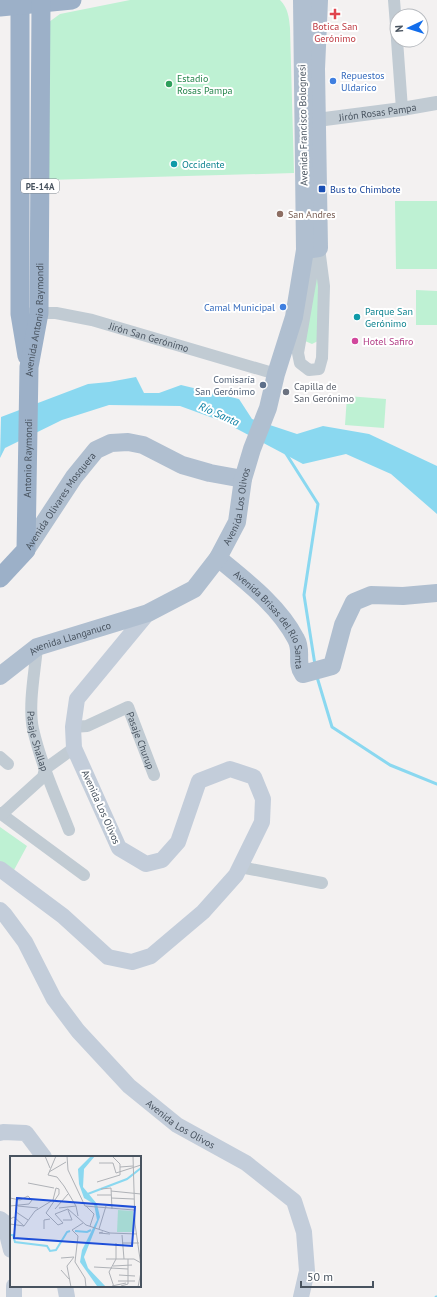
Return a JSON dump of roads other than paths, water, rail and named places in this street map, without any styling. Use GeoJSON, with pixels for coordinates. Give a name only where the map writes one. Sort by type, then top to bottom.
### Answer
{"type":"FeatureCollection","features":[{"type":"Feature","properties":{"kind":"highway"},"geometry":{"type":"LineString","coordinates":[[0,7],[20,2],[72,0]]}},
{"type":"Feature","properties":{"kind":"highway","name":"Avenida Antonio Raymondi"},"geometry":{"type":"LineString","coordinates":[[20,2],[20,314],[29,367]]}},
{"type":"Feature","properties":{"kind":"highway","name":"Avenida Antonio Raymondi"},"geometry":{"type":"LineString","coordinates":[[29,367],[39,313],[41,2]]}},
{"type":"Feature","properties":{"kind":"highway","name":"Antonio Raymondi"},"geometry":{"type":"LineString","coordinates":[[26,550],[29,367]]}},
{"type":"Feature","properties":{"kind":"highway","name":"Avenida Olivares Mosquera"},"geometry":{"type":"LineString","coordinates":[[0,578],[26,550]]}},
{"type":"Feature","properties":{"kind":"main road","name":"Avenida Francisco Bolognesi"},"geometry":{"type":"LineString","coordinates":[[302,0],[309,69],[317,120],[310,152]]}},
{"type":"Feature","properties":{"kind":"main road","name":"Avenida Francisco Bolognesi"},"geometry":{"type":"LineString","coordinates":[[268,408],[276,374],[313,249],[309,69],[319,0]]}},
{"type":"Feature","properties":{"kind":"main road","name":"Avenida Los Olivos"},"geometry":{"type":"LineString","coordinates":[[0,869],[63,916],[108,957],[132,962],[151,956],[203,912],[236,875],[262,822],[263,798],[254,777],[230,769],[199,781],[178,842],[162,860],[146,864],[119,848],[74,748],[73,727],[77,699],[148,612],[194,589],[218,558],[237,522],[243,479],[268,408]]}},
{"type":"Feature","properties":{"kind":"main road","name":"Avenida Olivares Mosquera"},"geometry":{"type":"LineString","coordinates":[[26,550],[74,477],[96,450],[111,443],[128,442],[143,445],[182,465],[210,473],[243,479]]}},
{"type":"Feature","properties":{"kind":"main road","name":"Avenida Brisas del Río Santa"},"geometry":{"type":"LineString","coordinates":[[218,558],[272,606],[297,639],[299,646],[298,665],[303,674],[332,666],[343,625],[354,602],[371,595],[403,596],[437,593]]}},
{"type":"Feature","properties":{"kind":"main road","name":"Avenida Llanganuco"},"geometry":{"type":"LineString","coordinates":[[0,676],[37,647],[148,612]]}},
{"type":"Feature","properties":{"kind":"main road","name":"Avenida Los Olivos"},"geometry":{"type":"LineString","coordinates":[[0,910],[5,914],[25,942],[54,999],[78,1031],[129,1086],[176,1125],[246,1163],[294,1201],[304,1232],[305,1240],[307,1271],[301,1297]]}},
{"type":"Feature","properties":{"kind":"main road"},"geometry":{"type":"LineString","coordinates":[[0,1133],[26,1133],[43,1156]]}},
{"type":"Feature","properties":{"kind":"main road"},"geometry":{"type":"LineString","coordinates":[[0,1219],[4,1222],[10,1246]]}},
{"type":"Feature","properties":{"kind":"main road"},"geometry":{"type":"LineString","coordinates":[[65,1287],[67,1297]]}},
{"type":"Feature","properties":{"kind":"street"},"geometry":{"type":"LineString","coordinates":[[398,48],[402,109]]}},
{"type":"Feature","properties":{"kind":"street","name":"Jirón Rosas Pampa"},"geometry":{"type":"LineString","coordinates":[[317,120],[402,109],[437,102]]}},
{"type":"Feature","properties":{"kind":"street","name":"Avenida Francisco Bolognesi"},"geometry":{"type":"LineString","coordinates":[[313,249],[324,286],[322,358],[319,369],[309,370],[300,363],[298,353],[312,272],[313,249]]}},
{"type":"Feature","properties":{"kind":"street","name":"Jirón San Gerónimo"},"geometry":{"type":"LineString","coordinates":[[20,314],[56,313],[92,320],[276,374]]}},
{"type":"Feature","properties":{"kind":"street","name":"Pasaje Shallap"},"geometry":{"type":"LineString","coordinates":[[37,647],[32,710],[33,729],[69,830]]}},
{"type":"Feature","properties":{"kind":"street","name":"Pasaje Churup"},"geometry":{"type":"LineString","coordinates":[[73,727],[87,726],[128,707],[154,775]]}},
{"type":"Feature","properties":{"kind":"street"},"geometry":{"type":"LineString","coordinates":[[74,748],[46,769],[42,777],[1,813],[84,875]]}},
{"type":"Feature","properties":{"kind":"street"},"geometry":{"type":"LineString","coordinates":[[240,867],[322,883]]}},
{"type":"Feature","properties":{"kind":"water","name":"Río Santa"},"geometry":{"type":"Polygon","coordinates":[[[136,377],[144,393],[159,393],[181,385],[239,399],[252,419],[297,434],[323,426],[369,434],[437,466],[437,514],[391,474],[346,454],[303,464],[224,422],[180,406],[109,405],[62,420],[5,448],[0,458],[1,417],[88,384],[136,377]]]}},
{"type":"Feature","properties":{"kind":"waterway"},"geometry":{"type":"LineString","coordinates":[[285,452],[318,504],[304,595],[315,665]]}},
{"type":"Feature","properties":{"kind":"waterway"},"geometry":{"type":"LineString","coordinates":[[317,677],[332,727],[390,765],[437,784]]}},
{"type":"Feature","properties":{"kind":"place","name":"Botica San Gerónimo"},"geometry":{"type":"Point","coordinates":[335,14]}},
{"type":"Feature","properties":{"kind":"place","name":"Repuestos Uldarico"},"geometry":{"type":"Point","coordinates":[333,81]}},
{"type":"Feature","properties":{"kind":"place","name":"Estadio Rosas Pampa"},"geometry":{"type":"Point","coordinates":[169,84]}},
{"type":"Feature","properties":{"kind":"place","name":"Occidente"},"geometry":{"type":"Point","coordinates":[174,164]}},
{"type":"Feature","properties":{"kind":"place","name":"Bus to Chimbote"},"geometry":{"type":"Point","coordinates":[322,189]}},
{"type":"Feature","properties":{"kind":"place","name":"San Andres"},"geometry":{"type":"Point","coordinates":[280,214]}},
{"type":"Feature","properties":{"kind":"place","name":"Camal Municipal"},"geometry":{"type":"Point","coordinates":[283,307]}},
{"type":"Feature","properties":{"kind":"place","name":"Parque San Gerónimo"},"geometry":{"type":"Point","coordinates":[357,317]}},
{"type":"Feature","properties":{"kind":"place","name":"Hotel Safiro"},"geometry":{"type":"Point","coordinates":[355,341]}},
{"type":"Feature","properties":{"kind":"place","name":"Comisaría San Gerónimo"},"geometry":{"type":"Point","coordinates":[263,385]}},
{"type":"Feature","properties":{"kind":"place","name":"Capilla de San Gerónimo"},"geometry":{"type":"Point","coordinates":[286,392]}}]}
